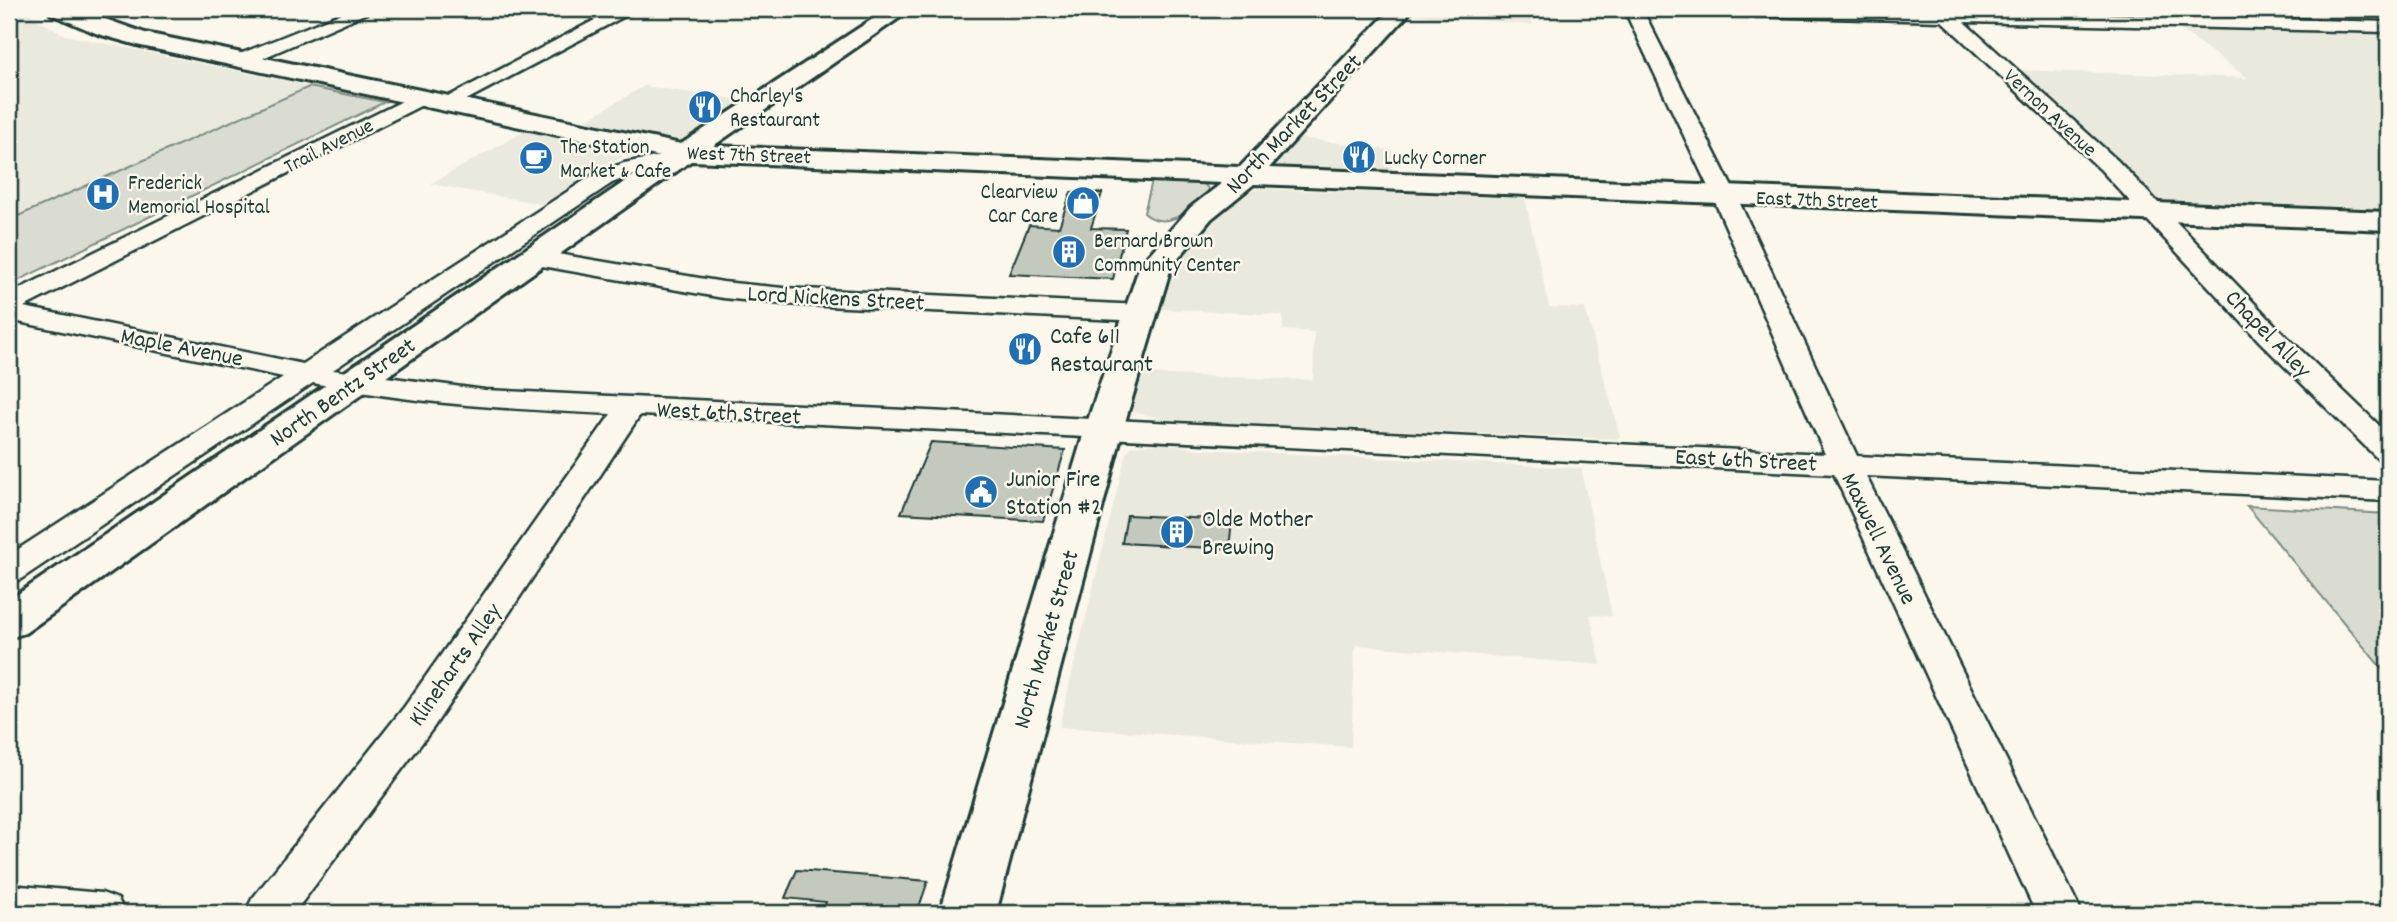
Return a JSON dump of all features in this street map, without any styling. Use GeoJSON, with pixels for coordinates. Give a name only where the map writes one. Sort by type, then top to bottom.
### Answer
{"type":"FeatureCollection","features":[{"type":"Feature","properties":{"kind":"main road","name":"West 7th Street"},"geometry":{"type":"LineString","coordinates":[[58,9],[141,39],[681,156],[1246,177]]}},
{"type":"Feature","properties":{"kind":"main road","name":"North Market Street"},"geometry":{"type":"LineString","coordinates":[[968,913],[1104,429],[1156,265],[1201,213],[1246,177],[1403,9]]}},
{"type":"Feature","properties":{"kind":"main road"},"geometry":{"type":"LineString","coordinates":[[681,156],[892,10]]}},
{"type":"Feature","properties":{"kind":"main road","name":"North Bentz Street"},"geometry":{"type":"LineString","coordinates":[[9,622],[681,156]]}},
{"type":"Feature","properties":{"kind":"main road","name":"East 7th Street"},"geometry":{"type":"LineString","coordinates":[[1246,177],[2388,221]]}},
{"type":"Feature","properties":{"kind":"street"},"geometry":{"type":"LineString","coordinates":[[79,18],[106,9]]}},
{"type":"Feature","properties":{"kind":"street"},"geometry":{"type":"LineString","coordinates":[[242,60],[367,9]]}},
{"type":"Feature","properties":{"kind":"street","name":"Trail Avenue"},"geometry":{"type":"LineString","coordinates":[[9,304],[629,9]]}},
{"type":"Feature","properties":{"kind":"street","name":"Maxwell Avenue"},"geometry":{"type":"LineString","coordinates":[[1633,9],[1724,195],[1845,464],[2059,913]]}},
{"type":"Feature","properties":{"kind":"street"},"geometry":{"type":"LineString","coordinates":[[1672,9],[2388,27]]}},
{"type":"Feature","properties":{"kind":"street","name":"Vernon Avenue"},"geometry":{"type":"LineString","coordinates":[[1946,15],[2109,165],[2152,212]]}},
{"type":"Feature","properties":{"kind":"street","name":"North Bentz Street"},"geometry":{"type":"LineString","coordinates":[[9,571],[604,178],[624,170],[681,156]]}},
{"type":"Feature","properties":{"kind":"street","name":"Chapel Alley"},"geometry":{"type":"LineString","coordinates":[[2152,212],[2270,336],[2388,451]]}},
{"type":"Feature","properties":{"kind":"street","name":"Lord Nickens Street"},"geometry":{"type":"LineString","coordinates":[[534,258],[723,290],[771,295],[1141,313]]}},
{"type":"Feature","properties":{"kind":"street","name":"Maple Avenue"},"geometry":{"type":"LineString","coordinates":[[9,313],[354,383]]}},
{"type":"Feature","properties":{"kind":"street","name":"West 6th Street"},"geometry":{"type":"LineString","coordinates":[[354,383],[485,399],[630,408],[1104,429]]}},
{"type":"Feature","properties":{"kind":"street","name":"Klineharts Alley"},"geometry":{"type":"LineString","coordinates":[[268,913],[419,717],[630,408]]}},
{"type":"Feature","properties":{"kind":"street","name":"East 6th Street"},"geometry":{"type":"LineString","coordinates":[[1104,429],[2388,491]]}},
{"type":"Feature","properties":{"kind":"street"},"geometry":{"type":"LineString","coordinates":[[9,905],[102,913]]}},
{"type":"Feature","properties":{"kind":"shaded area","name":"Frederick Memorial Hospital"},"geometry":{"type":"Polygon","coordinates":[[[9,9],[26,9],[35,18],[65,35],[385,102],[9,285],[9,9]]]}},
{"type":"Feature","properties":{"kind":"shaded area"},"geometry":{"type":"Polygon","coordinates":[[[1417,9],[1528,9],[1532,25],[1412,14],[1417,9]]]}},
{"type":"Feature","properties":{"kind":"shaded area"},"geometry":{"type":"Polygon","coordinates":[[[2083,9],[2388,9],[2388,23],[2091,15],[2083,9]]]}},
{"type":"Feature","properties":{"kind":"shaded area"},"geometry":{"type":"Polygon","coordinates":[[[2174,25],[2388,32],[2388,213],[2154,203],[2014,70],[2248,78],[2174,25]]]}},
{"type":"Feature","properties":{"kind":"shaded area"},"geometry":{"type":"Polygon","coordinates":[[[644,86],[749,101],[696,135],[679,141],[661,140],[581,123],[644,86]]]}},
{"type":"Feature","properties":{"kind":"shaded area"},"geometry":{"type":"Polygon","coordinates":[[[309,87],[385,102],[9,285],[9,220],[309,87]]]}},
{"type":"Feature","properties":{"kind":"shaded area"},"geometry":{"type":"Polygon","coordinates":[[[525,131],[617,150],[622,152],[622,157],[547,205],[430,184],[525,131]]]}},
{"type":"Feature","properties":{"kind":"shaded area"},"geometry":{"type":"Polygon","coordinates":[[[1293,137],[1392,150],[1392,179],[1261,168],[1293,137]]]}},
{"type":"Feature","properties":{"kind":"shaded area"},"geometry":{"type":"Polygon","coordinates":[[[1153,177],[1203,182],[1211,193],[1179,216],[1162,220],[1153,218],[1144,213],[1153,177]]]}},
{"type":"Feature","properties":{"kind":"shaded area"},"geometry":{"type":"Polygon","coordinates":[[[1261,189],[1525,198],[1549,307],[1585,308],[1620,436],[1617,439],[1170,421],[1134,412],[1126,395],[1137,374],[1313,380],[1314,332],[1283,330],[1283,315],[1158,309],[1169,275],[1184,252],[1243,192],[1261,189]]]}},
{"type":"Feature","properties":{"kind":"shaded area"},"geometry":{"type":"Polygon","coordinates":[[[1164,443],[1198,449],[1581,468],[1612,616],[1590,615],[1601,665],[1355,645],[1351,747],[1059,727],[1126,453],[1132,446],[1164,443]]]}},
{"type":"Feature","properties":{"kind":"shaded area"},"geometry":{"type":"Polygon","coordinates":[[[2247,506],[2388,514],[2388,676],[2247,506]]]}},
{"type":"Feature","properties":{"kind":"building","name":"Bernard Brown Community Center"},"geometry":{"type":"Polygon","coordinates":[[[1071,192],[1102,193],[1091,228],[1126,229],[1113,279],[1009,274],[1029,225],[1059,227],[1071,192]]]}},
{"type":"Feature","properties":{"kind":"building","name":"Junior Fire Station #2"},"geometry":{"type":"Polygon","coordinates":[[[931,442],[1065,450],[1043,521],[901,513],[931,442]]]}},
{"type":"Feature","properties":{"kind":"building","name":"Olde Mother Brewing"},"geometry":{"type":"Polygon","coordinates":[[[1127,515],[1232,520],[1229,549],[1122,543],[1127,515]]]}},
{"type":"Feature","properties":{"kind":"building"},"geometry":{"type":"Polygon","coordinates":[[[797,870],[928,881],[917,913],[822,913],[826,902],[785,898],[797,870]]]}},
{"type":"Feature","properties":{"kind":"place","name":"Charley's Restaurant"},"geometry":{"type":"Point","coordinates":[705,107]}},
{"type":"Feature","properties":{"kind":"place","name":"Lucky Corner"},"geometry":{"type":"Point","coordinates":[1359,157]}},
{"type":"Feature","properties":{"kind":"place","name":"The Station Market & Cafe"},"geometry":{"type":"Point","coordinates":[536,158]}},
{"type":"Feature","properties":{"kind":"place","name":"Frederick Memorial Hospital"},"geometry":{"type":"Point","coordinates":[103,194]}},
{"type":"Feature","properties":{"kind":"place","name":"Clearview Car Care"},"geometry":{"type":"Point","coordinates":[1083,203]}},
{"type":"Feature","properties":{"kind":"place","name":"Bernard Brown Community Center"},"geometry":{"type":"Point","coordinates":[1069,252]}},
{"type":"Feature","properties":{"kind":"place","name":"Cafe 611 Restaurant"},"geometry":{"type":"Point","coordinates":[1025,349]}},
{"type":"Feature","properties":{"kind":"place","name":"Junior Fire Station #2"},"geometry":{"type":"Point","coordinates":[981,492]}},
{"type":"Feature","properties":{"kind":"place","name":"Olde Mother Brewing"},"geometry":{"type":"Point","coordinates":[1177,532]}}]}
